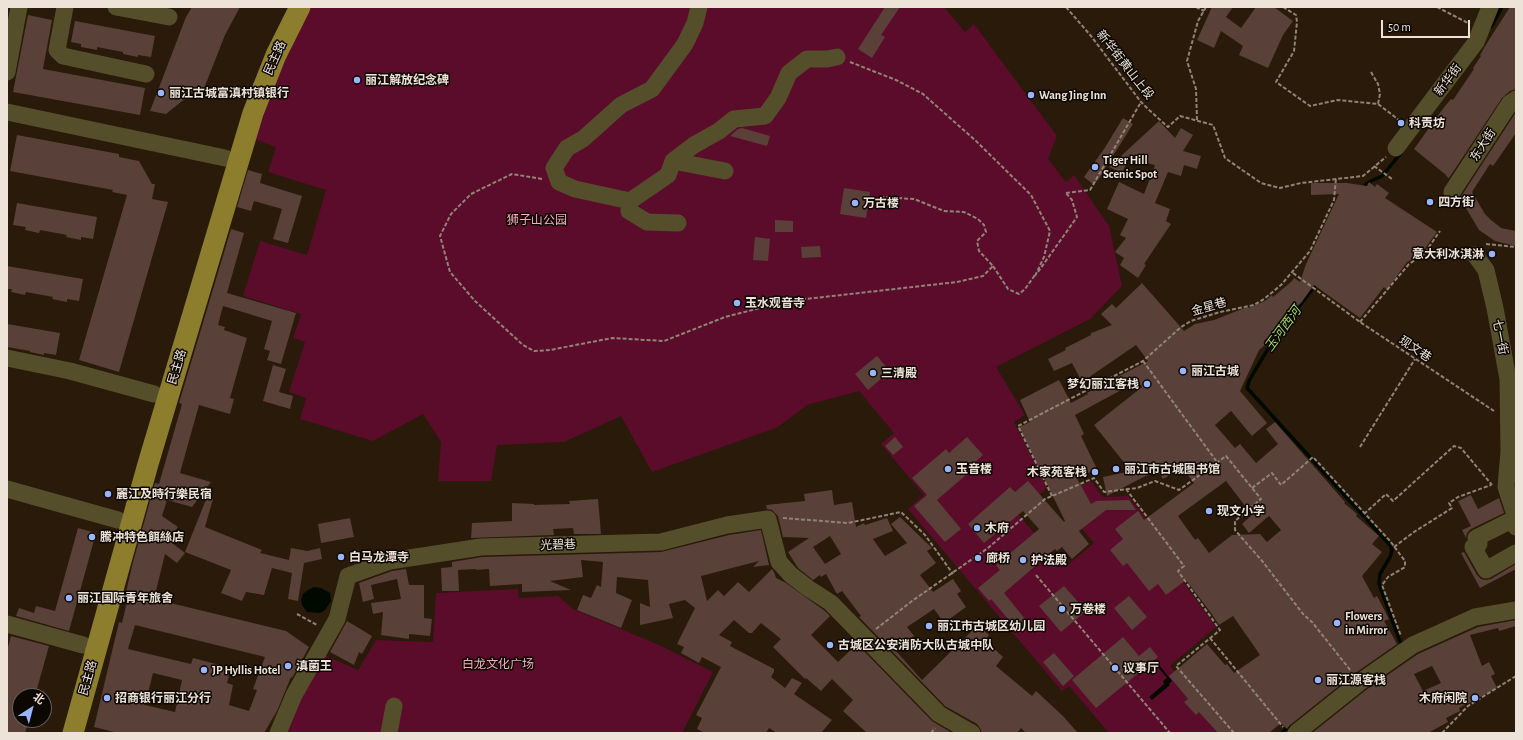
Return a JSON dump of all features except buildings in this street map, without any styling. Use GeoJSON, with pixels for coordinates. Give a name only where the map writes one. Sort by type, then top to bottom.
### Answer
{"type":"FeatureCollection","features":[{"type":"Feature","properties":{"kind":"main road","name":"民主路"},"geometry":{"type":"LineString","coordinates":[[58,733],[154,394],[240,109],[253,73],[284,7]]}},
{"type":"Feature","properties":{"kind":"main road","name":"民主路"},"geometry":{"type":"LineString","coordinates":[[73,733],[148,464],[253,113],[274,60],[300,7]]}},
{"type":"Feature","properties":{"kind":"street"},"geometry":{"type":"LineString","coordinates":[[7,72],[19,7]]}},
{"type":"Feature","properties":{"kind":"street"},"geometry":{"type":"LineString","coordinates":[[65,7],[57,50],[63,56],[146,74]]}},
{"type":"Feature","properties":{"kind":"street"},"geometry":{"type":"LineString","coordinates":[[116,7],[169,17]]}},
{"type":"Feature","properties":{"kind":"street"},"geometry":{"type":"LineString","coordinates":[[699,7],[691,34],[652,89],[621,105],[583,139],[567,148],[554,168],[559,182],[575,190],[630,202],[668,175],[673,161],[694,145],[719,131],[734,119],[765,116],[778,98],[789,73],[807,58],[827,59],[837,57]]}},
{"type":"Feature","properties":{"kind":"street","name":"新华街"},"geometry":{"type":"LineString","coordinates":[[1396,148],[1476,42],[1490,7]]}},
{"type":"Feature","properties":{"kind":"street","name":"东大街"},"geometry":{"type":"LineString","coordinates":[[1452,192],[1510,103],[1516,98]]}},
{"type":"Feature","properties":{"kind":"street"},"geometry":{"type":"LineString","coordinates":[[7,112],[225,158]]}},
{"type":"Feature","properties":{"kind":"street"},"geometry":{"type":"LineString","coordinates":[[673,161],[725,171]]}},
{"type":"Feature","properties":{"kind":"street"},"geometry":{"type":"LineString","coordinates":[[630,202],[629,211],[647,222],[678,223]]}},
{"type":"Feature","properties":{"kind":"street","name":"七一街"},"geometry":{"type":"LineString","coordinates":[[1481,249],[1495,308],[1508,379],[1509,451],[1499,484],[1516,518]]}},
{"type":"Feature","properties":{"kind":"street"},"geometry":{"type":"LineString","coordinates":[[7,358],[70,371],[154,394]]}},
{"type":"Feature","properties":{"kind":"street"},"geometry":{"type":"LineString","coordinates":[[7,489],[118,520]]}},
{"type":"Feature","properties":{"kind":"street"},"geometry":{"type":"LineString","coordinates":[[768,519],[779,562],[791,575],[802,584],[831,602],[939,714],[972,733]]}},
{"type":"Feature","properties":{"kind":"street","name":"光碧巷"},"geometry":{"type":"LineString","coordinates":[[326,639],[337,619],[348,576],[390,561],[481,547],[661,542],[727,525],[768,519]]}},
{"type":"Feature","properties":{"kind":"street"},"geometry":{"type":"LineString","coordinates":[[1516,527],[1512,520],[1476,538],[1479,544],[1473,547],[1486,570],[1516,553]]}},
{"type":"Feature","properties":{"kind":"street"},"geometry":{"type":"LineString","coordinates":[[1290,730],[1408,649],[1475,617],[1516,610]]}},
{"type":"Feature","properties":{"kind":"street"},"geometry":{"type":"LineString","coordinates":[[7,624],[83,645]]}},
{"type":"Feature","properties":{"kind":"street"},"geometry":{"type":"LineString","coordinates":[[278,733],[294,695],[326,639]]}},
{"type":"Feature","properties":{"kind":"street"},"geometry":{"type":"LineString","coordinates":[[389,733],[394,706]]}},
{"type":"Feature","properties":{"kind":"path","name":"新华街黄山上段"},"geometry":{"type":"LineString","coordinates":[[1066,7],[1091,36],[1141,102],[1168,127],[1180,116],[1197,120]]}},
{"type":"Feature","properties":{"kind":"path"},"geometry":{"type":"LineString","coordinates":[[1196,7],[1204,11]]}},
{"type":"Feature","properties":{"kind":"path"},"geometry":{"type":"LineString","coordinates":[[1206,7],[1198,21],[1187,61],[1196,89],[1197,120],[1213,125],[1225,158],[1261,183],[1280,188],[1300,183],[1363,176],[1396,148]]}},
{"type":"Feature","properties":{"kind":"path"},"geometry":{"type":"LineString","coordinates":[[1284,7],[1296,15],[1297,22],[1295,44],[1294,51],[1276,82],[1310,106],[1338,100],[1378,104],[1410,129]]}},
{"type":"Feature","properties":{"kind":"path"},"geometry":{"type":"LineString","coordinates":[[1437,7],[1481,30]]}},
{"type":"Feature","properties":{"kind":"path"},"geometry":{"type":"LineString","coordinates":[[837,57],[896,80],[923,94],[976,141],[1031,195],[1050,231],[1044,257],[1035,276]]}},
{"type":"Feature","properties":{"kind":"path"},"geometry":{"type":"LineString","coordinates":[[1371,72],[1378,84],[1380,94],[1378,104]]}},
{"type":"Feature","properties":{"kind":"path"},"geometry":{"type":"LineString","coordinates":[[880,198],[914,199],[944,211],[964,212],[978,219],[984,226],[986,232],[977,241],[979,250],[993,266],[1008,288],[1019,294],[1026,289],[1077,217],[1072,200],[1066,193],[1090,190],[1141,102]]}},
{"type":"Feature","properties":{"kind":"path"},"geometry":{"type":"LineString","coordinates":[[1374,166],[1392,179]]}},
{"type":"Feature","properties":{"kind":"path"},"geometry":{"type":"LineString","coordinates":[[559,182],[512,174],[471,194],[451,214],[440,236],[450,272],[475,301],[523,345],[534,351],[550,350],[612,338],[664,341],[725,317],[788,301],[957,282],[983,276],[993,266]]}},
{"type":"Feature","properties":{"kind":"path","name":"金星巷"},"geometry":{"type":"LineString","coordinates":[[1052,496],[1018,426],[1143,361],[1181,327],[1191,321],[1220,312],[1254,305],[1264,299],[1293,273],[1310,251],[1334,200],[1336,178]]}},
{"type":"Feature","properties":{"kind":"path"},"geometry":{"type":"LineString","coordinates":[[1360,322],[1409,264],[1424,254],[1440,231]]}},
{"type":"Feature","properties":{"kind":"path"},"geometry":{"type":"LineString","coordinates":[[1481,249],[1516,247]]}},
{"type":"Feature","properties":{"kind":"path","name":"现文巷"},"geometry":{"type":"LineString","coordinates":[[1293,273],[1360,322],[1492,411],[1508,414]]}},
{"type":"Feature","properties":{"kind":"path"},"geometry":{"type":"LineString","coordinates":[[1360,447],[1415,359]]}},
{"type":"Feature","properties":{"kind":"path"},"geometry":{"type":"LineString","coordinates":[[1143,361],[1217,462]]}},
{"type":"Feature","properties":{"kind":"path"},"geometry":{"type":"LineString","coordinates":[[1364,514],[1386,494],[1393,501],[1454,446],[1461,448],[1499,484],[1458,497],[1449,504],[1452,508],[1414,532],[1394,547]]}},
{"type":"Feature","properties":{"kind":"path"},"geometry":{"type":"LineString","coordinates":[[865,638],[912,601],[953,574],[988,548],[1045,499],[1094,478],[1104,492],[1137,488],[1155,481],[1178,490],[1226,456],[1261,499],[1235,521],[1235,530],[1263,562],[1303,614],[1312,622],[1360,682]]}},
{"type":"Feature","properties":{"kind":"path"},"geometry":{"type":"LineString","coordinates":[[1252,488],[1272,473],[1281,485],[1313,457],[1405,561],[1405,566],[1388,577],[1382,585],[1401,638],[1408,649]]}},
{"type":"Feature","properties":{"kind":"path"},"geometry":{"type":"LineString","coordinates":[[1126,489],[1184,566],[1178,571],[1220,630],[1176,666],[1234,733]]}},
{"type":"Feature","properties":{"kind":"path"},"geometry":{"type":"LineString","coordinates":[[768,519],[778,518],[848,523],[901,512],[925,535],[953,574]]}},
{"type":"Feature","properties":{"kind":"path"},"geometry":{"type":"LineString","coordinates":[[1036,575],[1170,733]]}},
{"type":"Feature","properties":{"kind":"path"},"geometry":{"type":"LineString","coordinates":[[297,614],[318,626],[315,632],[326,639]]}},
{"type":"Feature","properties":{"kind":"path"},"geometry":{"type":"LineString","coordinates":[[1210,638],[1290,730]]}},
{"type":"Feature","properties":{"kind":"path"},"geometry":{"type":"LineString","coordinates":[[1442,733],[1468,706],[1516,676]]}},
{"type":"Feature","properties":{"kind":"green space","name":"狮子山公园"},"geometry":{"type":"Polygon","coordinates":[[[307,7],[944,7],[965,32],[974,24],[1057,136],[1048,159],[1066,182],[1074,175],[1109,226],[1122,286],[1090,319],[996,367],[1025,415],[1014,422],[1047,488],[1017,513],[1064,568],[1094,543],[1057,499],[1063,494],[1091,481],[1103,497],[1128,496],[1183,566],[1176,572],[1216,627],[1170,666],[1224,733],[1109,733],[1069,686],[1062,691],[908,509],[924,495],[881,444],[894,433],[859,391],[807,405],[778,427],[652,472],[621,416],[564,442],[497,445],[491,481],[438,481],[441,442],[423,414],[373,441],[300,419],[306,398],[289,392],[305,342],[293,338],[301,314],[243,296],[260,241],[307,255],[326,190],[268,172],[276,147],[254,139],[284,52],[307,7]]]}},
{"type":"Feature","properties":{"kind":"green space","name":"白龙文化广场"},"geometry":{"type":"Polygon","coordinates":[[[518,589],[519,598],[558,596],[573,609],[659,645],[713,672],[682,733],[286,733],[305,685],[324,655],[358,670],[376,640],[433,642],[436,593],[518,589]]]}},
{"type":"Feature","properties":{"kind":"shaded area"},"geometry":{"type":"Polygon","coordinates":[[[314,587],[321,588],[330,593],[331,601],[325,610],[320,613],[307,612],[302,605],[301,600],[303,594],[314,587]]]}},
{"type":"Feature","properties":{"kind":"shaded area"},"geometry":{"type":"Polygon","coordinates":[[[1151,655],[1172,681],[1169,684],[1170,685],[1152,700],[1149,697],[1164,684],[1163,681],[1167,678],[1149,656],[1151,655]]]}},
{"type":"Feature","properties":{"kind":"waterway","name":"玉河西河"},"geometry":{"type":"LineString","coordinates":[[1491,27],[1502,7]]}},
{"type":"Feature","properties":{"kind":"waterway","name":"玉河西河"},"geometry":{"type":"LineString","coordinates":[[1362,188],[1369,182],[1382,176],[1401,153]]}},
{"type":"Feature","properties":{"kind":"waterway","name":"玉河西河"},"geometry":{"type":"LineString","coordinates":[[1318,282],[1276,336],[1254,372],[1247,388],[1390,545],[1392,550],[1390,557],[1380,574],[1379,584],[1403,647]]}},
{"type":"Feature","properties":{"kind":"waterway"},"geometry":{"type":"LineString","coordinates":[[1282,733],[1289,726]]}},
{"type":"Feature","properties":{"kind":"place","name":"丽江解放纪念碑"},"geometry":{"type":"Point","coordinates":[357,80]}},
{"type":"Feature","properties":{"kind":"place","name":"丽江古城富滇村镇银行"},"geometry":{"type":"Point","coordinates":[161,93]}},
{"type":"Feature","properties":{"kind":"place","name":"Wang Jing Inn"},"geometry":{"type":"Point","coordinates":[1031,95]}},
{"type":"Feature","properties":{"kind":"place","name":"科贡坊"},"geometry":{"type":"Point","coordinates":[1401,123]}},
{"type":"Feature","properties":{"kind":"place","name":"Tiger Hill Scenic Spot"},"geometry":{"type":"Point","coordinates":[1095,167]}},
{"type":"Feature","properties":{"kind":"place","name":"四方街"},"geometry":{"type":"Point","coordinates":[1430,202]}},
{"type":"Feature","properties":{"kind":"place","name":"万古楼"},"geometry":{"type":"Point","coordinates":[855,203]}},
{"type":"Feature","properties":{"kind":"place","name":"意大利冰淇淋"},"geometry":{"type":"Point","coordinates":[1492,254]}},
{"type":"Feature","properties":{"kind":"place","name":"玉水观音寺"},"geometry":{"type":"Point","coordinates":[737,303]}},
{"type":"Feature","properties":{"kind":"place","name":"丽江古城"},"geometry":{"type":"Point","coordinates":[1183,371]}},
{"type":"Feature","properties":{"kind":"place","name":"三清殿"},"geometry":{"type":"Point","coordinates":[873,373]}},
{"type":"Feature","properties":{"kind":"place","name":"梦幻丽江客栈"},"geometry":{"type":"Point","coordinates":[1147,384]}},
{"type":"Feature","properties":{"kind":"place","name":"玉音楼"},"geometry":{"type":"Point","coordinates":[948,469]}},
{"type":"Feature","properties":{"kind":"place","name":"丽江市古城图书馆"},"geometry":{"type":"Point","coordinates":[1116,469]}},
{"type":"Feature","properties":{"kind":"place","name":"木家苑客栈"},"geometry":{"type":"Point","coordinates":[1095,472]}},
{"type":"Feature","properties":{"kind":"place","name":"麗江及時行樂民宿"},"geometry":{"type":"Point","coordinates":[108,494]}},
{"type":"Feature","properties":{"kind":"place","name":"现文小学"},"geometry":{"type":"Point","coordinates":[1209,511]}},
{"type":"Feature","properties":{"kind":"place","name":"木府"},"geometry":{"type":"Point","coordinates":[977,528]}},
{"type":"Feature","properties":{"kind":"place","name":"騰冲特色餌絲店"},"geometry":{"type":"Point","coordinates":[92,537]}},
{"type":"Feature","properties":{"kind":"place","name":"白马龙潭寺"},"geometry":{"type":"Point","coordinates":[341,557]}},
{"type":"Feature","properties":{"kind":"place","name":"廊桥"},"geometry":{"type":"Point","coordinates":[978,558]}},
{"type":"Feature","properties":{"kind":"place","name":"护法殿"},"geometry":{"type":"Point","coordinates":[1023,560]}},
{"type":"Feature","properties":{"kind":"place","name":"丽江国际青年旅舍"},"geometry":{"type":"Point","coordinates":[69,598]}},
{"type":"Feature","properties":{"kind":"place","name":"万卷楼"},"geometry":{"type":"Point","coordinates":[1062,609]}},
{"type":"Feature","properties":{"kind":"place","name":"Flowers in Mirror"},"geometry":{"type":"Point","coordinates":[1337,623]}},
{"type":"Feature","properties":{"kind":"place","name":"丽江市古城区幼儿园"},"geometry":{"type":"Point","coordinates":[929,626]}},
{"type":"Feature","properties":{"kind":"place","name":"古城区公安消防大队古城中队"},"geometry":{"type":"Point","coordinates":[830,645]}},
{"type":"Feature","properties":{"kind":"place","name":"滇菌王"},"geometry":{"type":"Point","coordinates":[288,666]}},
{"type":"Feature","properties":{"kind":"place","name":"议事厅"},"geometry":{"type":"Point","coordinates":[1115,668]}},
{"type":"Feature","properties":{"kind":"place","name":"JP Hyllis Hotel"},"geometry":{"type":"Point","coordinates":[204,670]}},
{"type":"Feature","properties":{"kind":"place","name":"丽江源客栈"},"geometry":{"type":"Point","coordinates":[1318,680]}},
{"type":"Feature","properties":{"kind":"place","name":"招商银行丽江分行"},"geometry":{"type":"Point","coordinates":[107,698]}},
{"type":"Feature","properties":{"kind":"place","name":"木府闲院"},"geometry":{"type":"Point","coordinates":[1475,698]}}]}
